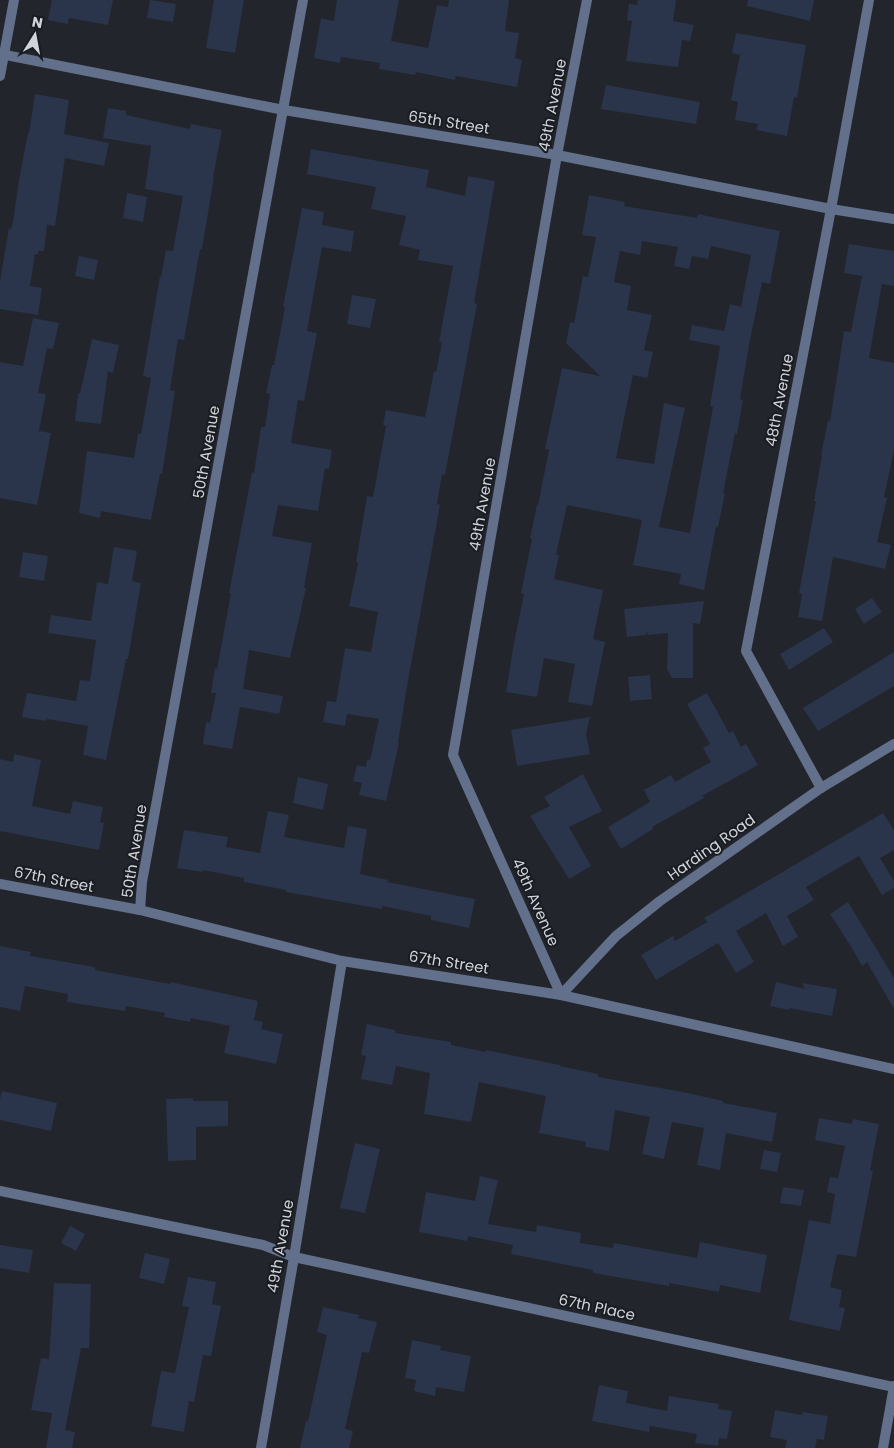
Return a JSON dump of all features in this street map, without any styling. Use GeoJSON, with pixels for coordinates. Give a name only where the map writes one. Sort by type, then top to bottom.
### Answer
{"type":"FeatureCollection","features":[{"type":"Feature","properties":{"kind":"street"},"geometry":{"type":"LineString","coordinates":[[0,76],[2,54],[14,0]]}},
{"type":"Feature","properties":{"kind":"street","name":"50th Avenue"},"geometry":{"type":"LineString","coordinates":[[140,910],[142,882],[303,0]]}},
{"type":"Feature","properties":{"kind":"street","name":"49th Avenue"},"geometry":{"type":"LineString","coordinates":[[561,995],[454,755],[557,155],[587,0]]}},
{"type":"Feature","properties":{"kind":"street","name":"48th Avenue"},"geometry":{"type":"LineString","coordinates":[[821,788],[746,651],[869,0]]}},
{"type":"Feature","properties":{"kind":"street","name":"65th Street"},"geometry":{"type":"LineString","coordinates":[[2,54],[284,110],[557,155],[831,209],[894,219]]}},
{"type":"Feature","properties":{"kind":"street","name":"Harding Road"},"geometry":{"type":"LineString","coordinates":[[561,995],[616,936],[660,901],[821,788],[894,744]]}},
{"type":"Feature","properties":{"kind":"street","name":"67th Street"},"geometry":{"type":"LineString","coordinates":[[0,884],[140,910],[342,961],[561,995],[894,1069]]}},
{"type":"Feature","properties":{"kind":"street","name":"49th Avenue"},"geometry":{"type":"LineString","coordinates":[[261,1448],[342,961]]}},
{"type":"Feature","properties":{"kind":"street","name":"67th Place"},"geometry":{"type":"LineString","coordinates":[[0,1191],[254,1243],[294,1257],[894,1387]]}},
{"type":"Feature","properties":{"kind":"street"},"geometry":{"type":"LineString","coordinates":[[884,1448],[894,1387]]}},
{"type":"Feature","properties":{"kind":"building"},"geometry":{"type":"Polygon","coordinates":[[[52,0],[113,0],[108,25],[69,18],[68,24],[48,20],[52,0]]]}},
{"type":"Feature","properties":{"kind":"building"},"geometry":{"type":"Polygon","coordinates":[[[150,0],[176,4],[173,22],[147,18],[150,0]]]}},
{"type":"Feature","properties":{"kind":"building"},"geometry":{"type":"Polygon","coordinates":[[[214,0],[244,0],[235,53],[206,48],[214,0]]]}},
{"type":"Feature","properties":{"kind":"building"},"geometry":{"type":"Polygon","coordinates":[[[337,0],[399,0],[391,41],[428,48],[437,5],[448,7],[449,0],[509,0],[505,31],[519,33],[515,58],[522,60],[517,87],[456,76],[455,80],[416,72],[415,75],[379,69],[380,63],[341,57],[340,63],[314,58],[321,18],[334,21],[337,0]]]}},
{"type":"Feature","properties":{"kind":"building"},"geometry":{"type":"Polygon","coordinates":[[[638,0],[676,0],[673,21],[694,25],[690,41],[682,40],[678,67],[626,61],[632,21],[627,20],[629,4],[637,5],[638,0]]]}},
{"type":"Feature","properties":{"kind":"building"},"geometry":{"type":"Polygon","coordinates":[[[748,0],[814,0],[810,21],[747,6],[748,0]]]}},
{"type":"Feature","properties":{"kind":"building"},"geometry":{"type":"Polygon","coordinates":[[[736,33],[806,45],[797,98],[794,97],[787,136],[756,130],[758,124],[735,120],[738,102],[731,100],[740,55],[732,53],[736,33]]]}},
{"type":"Feature","properties":{"kind":"building"},"geometry":{"type":"Polygon","coordinates":[[[606,85],[700,102],[696,124],[601,109],[606,85]]]}},
{"type":"Feature","properties":{"kind":"building"},"geometry":{"type":"Polygon","coordinates":[[[35,94],[69,100],[64,134],[109,143],[104,166],[65,158],[55,226],[47,225],[44,251],[38,251],[38,254],[35,254],[30,286],[42,288],[38,315],[0,309],[0,281],[9,228],[11,229],[13,222],[35,94]]]}},
{"type":"Feature","properties":{"kind":"building"},"geometry":{"type":"Polygon","coordinates":[[[108,108],[126,111],[126,115],[190,129],[191,124],[222,130],[202,249],[200,249],[184,340],[178,339],[170,390],[175,391],[162,474],[160,474],[151,520],[101,511],[100,518],[79,513],[87,451],[134,458],[138,434],[141,434],[151,378],[143,376],[160,276],[166,250],[173,251],[183,196],[145,189],[151,146],[103,138],[108,108]]]}},
{"type":"Feature","properties":{"kind":"building"},"geometry":{"type":"Polygon","coordinates":[[[311,149],[429,170],[426,187],[465,196],[468,176],[495,181],[474,303],[477,304],[445,475],[442,474],[437,504],[440,505],[406,692],[399,743],[386,801],[359,795],[362,783],[353,781],[357,765],[366,767],[367,759],[370,760],[379,719],[347,714],[345,726],[323,722],[327,701],[336,702],[345,648],[371,652],[378,612],[349,606],[358,563],[356,562],[367,496],[373,497],[386,426],[383,425],[386,410],[425,417],[442,342],[439,342],[453,266],[418,260],[420,250],[399,245],[406,216],[371,209],[376,187],[307,174],[311,149]]]}},
{"type":"Feature","properties":{"kind":"building"},"geometry":{"type":"Polygon","coordinates":[[[127,193],[147,197],[143,222],[123,218],[127,193]]]}},
{"type":"Feature","properties":{"kind":"building"},"geometry":{"type":"Polygon","coordinates":[[[589,195],[625,202],[624,206],[697,218],[698,214],[780,231],[770,284],[762,282],[740,399],[743,400],[737,434],[735,433],[723,493],[725,493],[718,527],[716,527],[704,590],[679,584],[681,574],[633,565],[642,520],[567,505],[556,555],[559,555],[554,579],[603,590],[593,639],[605,642],[592,706],[568,702],[575,664],[544,658],[537,697],[506,692],[524,594],[521,593],[532,539],[530,538],[549,450],[545,449],[562,368],[600,376],[566,343],[570,322],[574,323],[583,276],[588,277],[596,237],[582,235],[589,195]],[[642,241],[640,255],[620,251],[614,282],[631,286],[627,310],[652,315],[644,350],[653,352],[647,378],[633,375],[616,458],[654,464],[664,403],[685,408],[659,527],[690,533],[713,407],[710,406],[720,346],[689,340],[692,325],[724,331],[730,304],[741,307],[751,255],[711,246],[708,259],[692,256],[689,269],[674,266],[678,247],[642,241]]]}},
{"type":"Feature","properties":{"kind":"building"},"geometry":{"type":"Polygon","coordinates":[[[302,208],[324,212],[322,225],[354,231],[351,252],[322,247],[307,331],[317,333],[304,401],[298,400],[291,443],[332,450],[329,469],[325,468],[318,511],[278,505],[272,536],[312,543],[304,588],[306,588],[290,658],[249,650],[243,689],[283,696],[279,714],[240,707],[232,749],[203,744],[206,722],[210,723],[216,693],[211,693],[215,668],[217,669],[231,593],[229,593],[252,472],[254,473],[261,427],[265,427],[270,394],[266,393],[272,365],[274,365],[302,208]]]}},
{"type":"Feature","properties":{"kind":"building"},"geometry":{"type":"Polygon","coordinates":[[[849,244],[894,251],[894,286],[882,284],[869,358],[894,363],[894,450],[884,497],[887,498],[877,542],[891,545],[885,569],[833,557],[822,621],[798,617],[802,594],[799,593],[816,501],[814,501],[821,455],[828,420],[830,421],[844,331],[851,332],[862,276],[844,273],[849,244]]]}},
{"type":"Feature","properties":{"kind":"building"},"geometry":{"type":"Polygon","coordinates":[[[79,256],[98,260],[94,280],[75,276],[79,256]]]}},
{"type":"Feature","properties":{"kind":"building"},"geometry":{"type":"Polygon","coordinates":[[[352,295],[376,299],[370,328],[347,324],[352,295]]]}},
{"type":"Feature","properties":{"kind":"building"},"geometry":{"type":"Polygon","coordinates":[[[33,318],[59,323],[53,349],[47,348],[38,393],[46,394],[39,431],[51,433],[37,505],[0,498],[0,362],[23,366],[33,318]]]}},
{"type":"Feature","properties":{"kind":"building"},"geometry":{"type":"Polygon","coordinates":[[[92,339],[119,345],[113,373],[108,371],[101,424],[75,421],[78,394],[80,394],[92,339]]]}},
{"type":"Feature","properties":{"kind":"building"},"geometry":{"type":"Polygon","coordinates":[[[114,547],[137,551],[132,581],[141,583],[128,659],[126,659],[106,760],[83,755],[88,726],[22,717],[27,693],[76,701],[80,680],[90,681],[96,640],[48,633],[51,615],[91,621],[97,582],[108,584],[114,547]]]}},
{"type":"Feature","properties":{"kind":"building"},"geometry":{"type":"Polygon","coordinates":[[[23,552],[48,556],[44,581],[19,577],[23,552]]]}},
{"type":"Feature","properties":{"kind":"building"},"geometry":{"type":"Polygon","coordinates":[[[872,598],[882,612],[864,624],[855,609],[872,598]]]}},
{"type":"Feature","properties":{"kind":"building"},"geometry":{"type":"Polygon","coordinates":[[[704,601],[700,624],[693,623],[693,678],[672,678],[667,669],[668,633],[648,635],[646,631],[646,635],[627,637],[624,609],[704,601]]]}},
{"type":"Feature","properties":{"kind":"building"},"geometry":{"type":"Polygon","coordinates":[[[824,628],[833,642],[789,670],[780,654],[824,628]]]}},
{"type":"Feature","properties":{"kind":"building"},"geometry":{"type":"Polygon","coordinates":[[[894,652],[894,686],[818,731],[803,708],[894,652]]]}},
{"type":"Feature","properties":{"kind":"building"},"geometry":{"type":"Polygon","coordinates":[[[650,675],[652,699],[630,701],[628,677],[650,675]]]}},
{"type":"Feature","properties":{"kind":"building"},"geometry":{"type":"Polygon","coordinates":[[[707,693],[729,733],[733,731],[741,747],[746,744],[758,765],[702,796],[704,798],[652,827],[653,829],[621,849],[608,827],[650,802],[644,790],[671,775],[675,782],[711,762],[703,748],[710,744],[687,704],[707,693]]]}},
{"type":"Feature","properties":{"kind":"building"},"geometry":{"type":"Polygon","coordinates":[[[590,717],[586,734],[590,754],[517,766],[511,730],[590,717]]]}},
{"type":"Feature","properties":{"kind":"building"},"geometry":{"type":"Polygon","coordinates":[[[14,754],[41,760],[32,806],[70,814],[73,801],[103,807],[100,822],[104,823],[99,850],[0,831],[0,759],[13,762],[14,754]]]}},
{"type":"Feature","properties":{"kind":"building"},"geometry":{"type":"Polygon","coordinates":[[[583,774],[602,811],[569,827],[591,866],[569,879],[530,816],[550,806],[544,797],[583,774]]]}},
{"type":"Feature","properties":{"kind":"building"},"geometry":{"type":"Polygon","coordinates":[[[298,777],[328,784],[323,810],[293,803],[298,777]]]}},
{"type":"Feature","properties":{"kind":"building"},"geometry":{"type":"Polygon","coordinates":[[[268,811],[289,815],[284,837],[344,848],[348,826],[367,829],[360,874],[388,880],[387,882],[475,899],[469,928],[431,920],[431,916],[382,906],[382,909],[286,892],[286,890],[244,882],[244,878],[203,870],[203,872],[177,868],[184,830],[228,837],[226,847],[260,853],[268,811]]]}},
{"type":"Feature","properties":{"kind":"building"},"geometry":{"type":"Polygon","coordinates":[[[883,813],[894,830],[894,850],[880,858],[894,881],[894,888],[882,895],[859,856],[806,887],[814,900],[787,916],[798,937],[783,946],[766,913],[736,931],[754,962],[736,973],[718,943],[656,980],[641,955],[673,936],[675,941],[707,922],[704,918],[883,813]]]}},
{"type":"Feature","properties":{"kind":"building"},"geometry":{"type":"Polygon","coordinates":[[[848,902],[894,978],[894,1009],[867,962],[862,966],[830,914],[848,902]]]}},
{"type":"Feature","properties":{"kind":"building"},"geometry":{"type":"Polygon","coordinates":[[[0,946],[31,952],[30,956],[95,967],[95,970],[170,984],[171,982],[258,1001],[254,1020],[263,1022],[261,1029],[283,1034],[276,1064],[224,1053],[230,1026],[191,1018],[190,1022],[164,1017],[165,1013],[126,1006],[125,1011],[67,1002],[68,994],[25,986],[20,1011],[0,1007],[0,946]]]}},
{"type":"Feature","properties":{"kind":"building"},"geometry":{"type":"Polygon","coordinates":[[[776,982],[805,989],[802,983],[837,989],[832,1016],[770,1006],[776,982]]]}},
{"type":"Feature","properties":{"kind":"building"},"geometry":{"type":"Polygon","coordinates":[[[367,1024],[395,1030],[395,1033],[451,1042],[451,1045],[560,1065],[598,1074],[598,1077],[683,1092],[723,1101],[723,1103],[777,1113],[772,1142],[726,1133],[720,1170],[697,1165],[704,1128],[672,1122],[664,1159],[642,1154],[650,1117],[615,1110],[609,1151],[585,1147],[586,1142],[539,1133],[546,1096],[479,1082],[471,1122],[424,1114],[430,1073],[396,1066],[392,1085],[361,1079],[366,1056],[361,1055],[367,1024]]]}},
{"type":"Feature","properties":{"kind":"building"},"geometry":{"type":"Polygon","coordinates":[[[2,1091],[57,1103],[51,1131],[0,1120],[2,1091]]]}},
{"type":"Feature","properties":{"kind":"building"},"geometry":{"type":"Polygon","coordinates":[[[193,1098],[193,1101],[228,1101],[228,1126],[196,1127],[196,1160],[168,1161],[166,1099],[193,1098]]]}},
{"type":"Feature","properties":{"kind":"building"},"geometry":{"type":"Polygon","coordinates":[[[819,1118],[852,1124],[853,1119],[879,1124],[870,1171],[873,1171],[856,1257],[837,1254],[830,1287],[842,1290],[839,1307],[845,1308],[840,1331],[789,1320],[809,1220],[830,1224],[835,1194],[827,1192],[830,1177],[838,1178],[845,1146],[815,1140],[819,1118]]]}},
{"type":"Feature","properties":{"kind":"building"},"geometry":{"type":"Polygon","coordinates":[[[355,1143],[380,1149],[365,1213],[340,1208],[355,1143]]]}},
{"type":"Feature","properties":{"kind":"building"},"geometry":{"type":"Polygon","coordinates":[[[764,1150],[781,1153],[777,1172],[760,1169],[764,1150]]]}},
{"type":"Feature","properties":{"kind":"building"},"geometry":{"type":"Polygon","coordinates":[[[480,1176],[498,1180],[488,1224],[536,1232],[537,1225],[581,1233],[580,1243],[613,1248],[614,1243],[697,1258],[700,1242],[767,1255],[760,1293],[720,1285],[719,1292],[669,1283],[669,1286],[593,1273],[593,1270],[511,1254],[513,1245],[468,1236],[467,1241],[419,1232],[426,1192],[475,1201],[480,1176]]]}},
{"type":"Feature","properties":{"kind":"building"},"geometry":{"type":"Polygon","coordinates":[[[783,1187],[804,1190],[801,1206],[780,1203],[783,1187]]]}},
{"type":"Feature","properties":{"kind":"building"},"geometry":{"type":"Polygon","coordinates":[[[70,1226],[85,1234],[76,1251],[61,1243],[70,1226]]]}},
{"type":"Feature","properties":{"kind":"building"},"geometry":{"type":"Polygon","coordinates":[[[0,1245],[33,1250],[29,1273],[0,1268],[0,1245]]]}},
{"type":"Feature","properties":{"kind":"building"},"geometry":{"type":"Polygon","coordinates":[[[145,1253],[170,1259],[164,1284],[139,1278],[145,1253]]]}},
{"type":"Feature","properties":{"kind":"building"},"geometry":{"type":"Polygon","coordinates":[[[188,1277],[216,1282],[212,1304],[221,1306],[211,1356],[203,1355],[194,1402],[189,1401],[184,1432],[151,1426],[161,1371],[175,1373],[189,1307],[182,1306],[188,1277]]]}},
{"type":"Feature","properties":{"kind":"building"},"geometry":{"type":"Polygon","coordinates":[[[54,1283],[91,1284],[89,1348],[81,1348],[65,1430],[75,1432],[72,1448],[46,1448],[52,1413],[31,1410],[41,1358],[49,1359],[54,1283]]]}},
{"type":"Feature","properties":{"kind":"building"},"geometry":{"type":"Polygon","coordinates":[[[323,1307],[359,1315],[358,1318],[377,1322],[369,1353],[362,1352],[345,1429],[353,1431],[349,1448],[300,1448],[306,1421],[308,1421],[327,1335],[317,1332],[323,1307]]]}},
{"type":"Feature","properties":{"kind":"building"},"geometry":{"type":"Polygon","coordinates":[[[412,1340],[441,1346],[440,1350],[471,1356],[464,1392],[436,1387],[435,1396],[414,1391],[416,1380],[405,1378],[412,1340]]]}},
{"type":"Feature","properties":{"kind":"building"},"geometry":{"type":"Polygon","coordinates":[[[599,1385],[628,1391],[626,1403],[667,1411],[669,1396],[719,1404],[718,1409],[732,1411],[727,1439],[719,1438],[718,1446],[695,1443],[697,1434],[650,1426],[649,1432],[592,1421],[599,1385]]]}},
{"type":"Feature","properties":{"kind":"building"},"geometry":{"type":"Polygon","coordinates":[[[775,1410],[802,1415],[803,1412],[828,1416],[824,1440],[817,1439],[815,1448],[785,1448],[787,1440],[770,1437],[775,1410]]]}}]}
